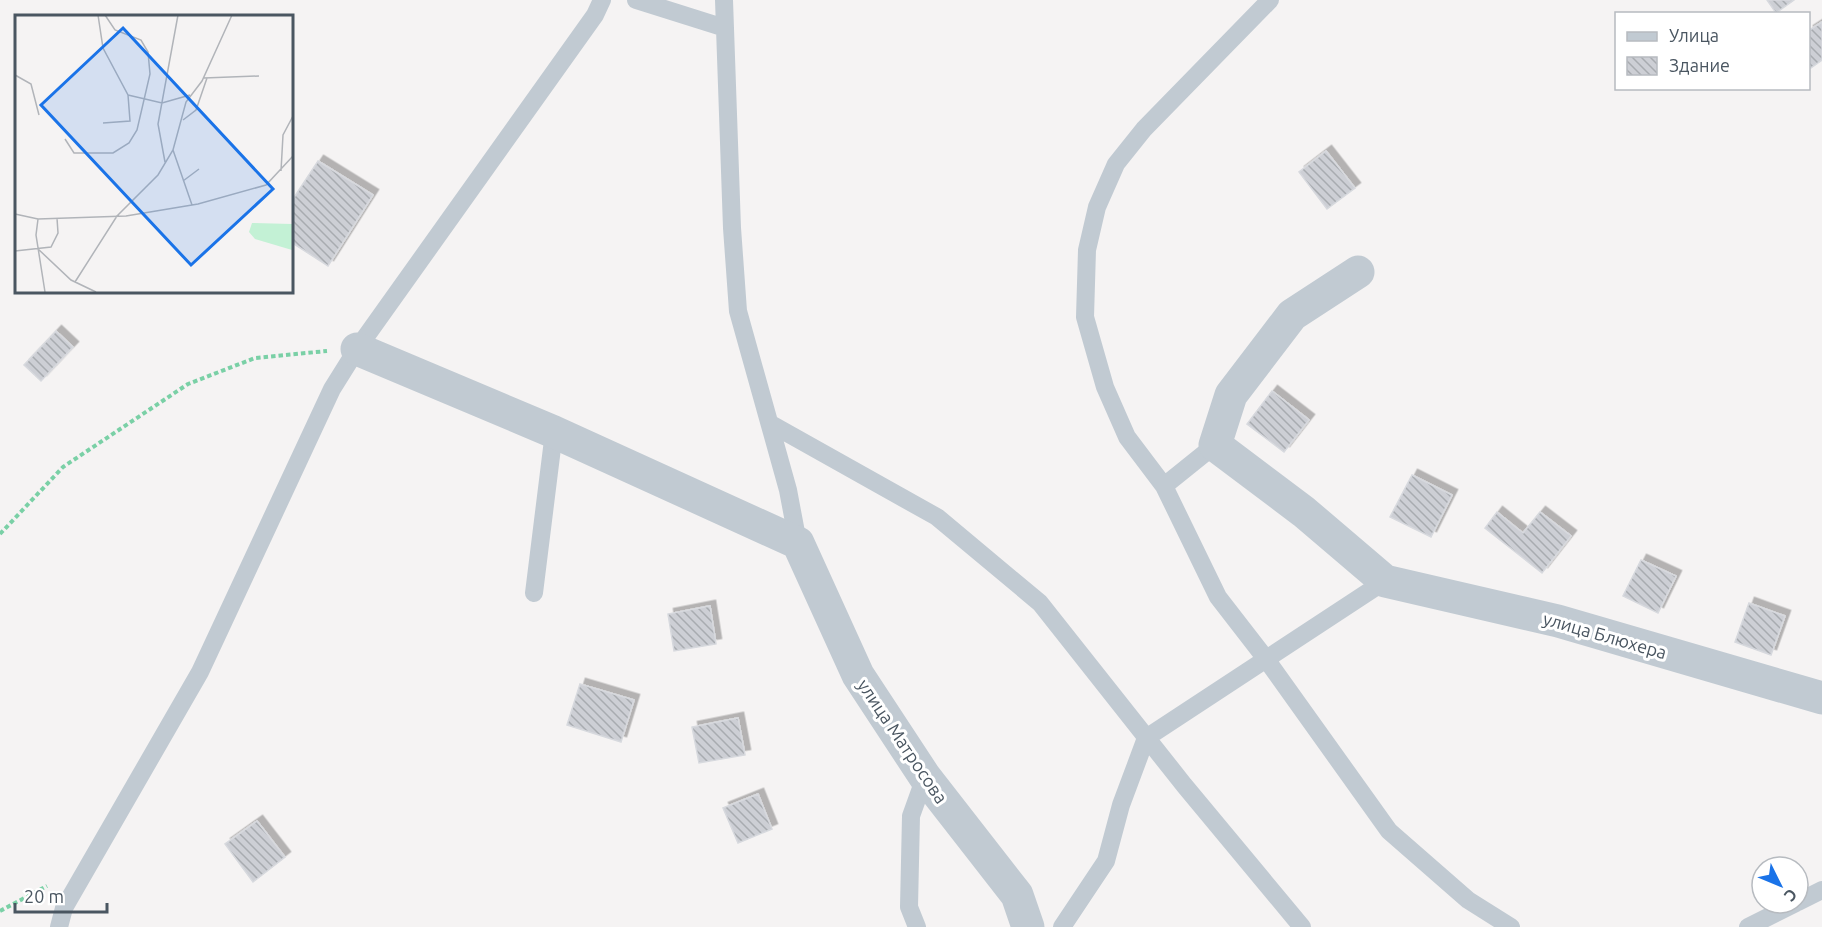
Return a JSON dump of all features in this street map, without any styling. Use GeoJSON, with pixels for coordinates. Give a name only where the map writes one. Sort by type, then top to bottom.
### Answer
{"type":"FeatureCollection","features":[{"type":"Feature","properties":{"kind":"street"},"geometry":{"type":"LineString","coordinates":[[1358,272],[1292,315],[1231,395],[1215,445],[1304,512],[1384,581]]}},
{"type":"Feature","properties":{"kind":"street"},"geometry":{"type":"LineString","coordinates":[[357,349],[554,432],[798,543]]}},
{"type":"Feature","properties":{"kind":"street","name":"улица Матросова"},"geometry":{"type":"LineString","coordinates":[[798,543],[858,675],[926,777],[1017,895],[1028,927]]}},
{"type":"Feature","properties":{"kind":"street","name":"улица Блюхера"},"geometry":{"type":"LineString","coordinates":[[1384,581],[1558,621],[1822,698]]}},
{"type":"Feature","properties":{"kind":"lane"},"geometry":{"type":"LineString","coordinates":[[59,927],[64,908],[200,672],[332,389],[357,349],[595,15],[602,0]]}},
{"type":"Feature","properties":{"kind":"lane"},"geometry":{"type":"LineString","coordinates":[[636,0],[725,28]]}},
{"type":"Feature","properties":{"kind":"lane"},"geometry":{"type":"LineString","coordinates":[[724,0],[732,228],[738,311],[771,424],[788,490],[798,543]]}},
{"type":"Feature","properties":{"kind":"lane"},"geometry":{"type":"LineString","coordinates":[[1270,0],[1144,129],[1116,164],[1097,207],[1087,250],[1085,316],[1105,387],[1127,436],[1164,486],[1218,597],[1266,659],[1389,831],[1468,900],[1510,927]]}},
{"type":"Feature","properties":{"kind":"lane"},"geometry":{"type":"LineString","coordinates":[[771,424],[937,517],[1040,603],[1146,738],[1302,927]]}},
{"type":"Feature","properties":{"kind":"lane"},"geometry":{"type":"LineString","coordinates":[[534,593],[554,432]]}},
{"type":"Feature","properties":{"kind":"lane"},"geometry":{"type":"LineString","coordinates":[[1164,486],[1215,445]]}},
{"type":"Feature","properties":{"kind":"lane"},"geometry":{"type":"LineString","coordinates":[[1062,927],[1106,861],[1121,805],[1146,738],[1384,581]]}},
{"type":"Feature","properties":{"kind":"lane"},"geometry":{"type":"LineString","coordinates":[[917,927],[909,908],[911,816],[926,777]]}},
{"type":"Feature","properties":{"kind":"lane"},"geometry":{"type":"LineString","coordinates":[[1748,927],[1772,915]]}},
{"type":"Feature","properties":{"kind":"path"},"geometry":{"type":"LineString","coordinates":[[0,534],[63,467],[188,384],[255,358],[357,349]]}},
{"type":"Feature","properties":{"kind":"building"},"geometry":{"type":"Polygon","coordinates":[[[1767,0],[1794,0],[1777,12],[1767,0]]]}},
{"type":"Feature","properties":{"kind":"building"},"geometry":{"type":"Polygon","coordinates":[[[1822,22],[1822,60],[1811,68],[1810,66],[1810,30],[1822,22]]]}},
{"type":"Feature","properties":{"kind":"building"},"geometry":{"type":"Polygon","coordinates":[[[1326,151],[1355,188],[1327,209],[1299,172],[1326,151]]]}},
{"type":"Feature","properties":{"kind":"building"},"geometry":{"type":"Polygon","coordinates":[[[318,161],[373,195],[328,266],[292,243],[292,200],[318,161]]]}},
{"type":"Feature","properties":{"kind":"building"},"geometry":{"type":"Polygon","coordinates":[[[56,331],[73,347],[41,381],[24,365],[56,331]]]}},
{"type":"Feature","properties":{"kind":"building"},"geometry":{"type":"Polygon","coordinates":[[[1272,391],[1309,420],[1284,452],[1247,424],[1272,391]]]}},
{"type":"Feature","properties":{"kind":"building"},"geometry":{"type":"Polygon","coordinates":[[[1412,475],[1452,495],[1431,537],[1390,517],[1412,475]]]}},
{"type":"Feature","properties":{"kind":"building"},"geometry":{"type":"Polygon","coordinates":[[[1497,512],[1523,533],[1540,512],[1571,536],[1542,573],[1485,528],[1497,512]]]}},
{"type":"Feature","properties":{"kind":"building"},"geometry":{"type":"Polygon","coordinates":[[[1641,560],[1676,576],[1658,613],[1623,596],[1641,560]]]}},
{"type":"Feature","properties":{"kind":"building"},"geometry":{"type":"Polygon","coordinates":[[[1749,603],[1785,616],[1771,655],[1735,642],[1749,603]]]}},
{"type":"Feature","properties":{"kind":"building"},"geometry":{"type":"Polygon","coordinates":[[[710,606],[716,644],[674,651],[668,614],[710,606]]]}},
{"type":"Feature","properties":{"kind":"building"},"geometry":{"type":"Polygon","coordinates":[[[580,684],[634,700],[621,742],[567,725],[580,684]]]}},
{"type":"Feature","properties":{"kind":"building"},"geometry":{"type":"Polygon","coordinates":[[[738,718],[745,755],[699,763],[692,727],[738,718]]]}},
{"type":"Feature","properties":{"kind":"building"},"geometry":{"type":"Polygon","coordinates":[[[758,794],[772,829],[738,843],[723,808],[758,794]]]}},
{"type":"Feature","properties":{"kind":"building"},"geometry":{"type":"Polygon","coordinates":[[[257,821],[285,857],[253,882],[225,844],[257,821]]]}}]}
